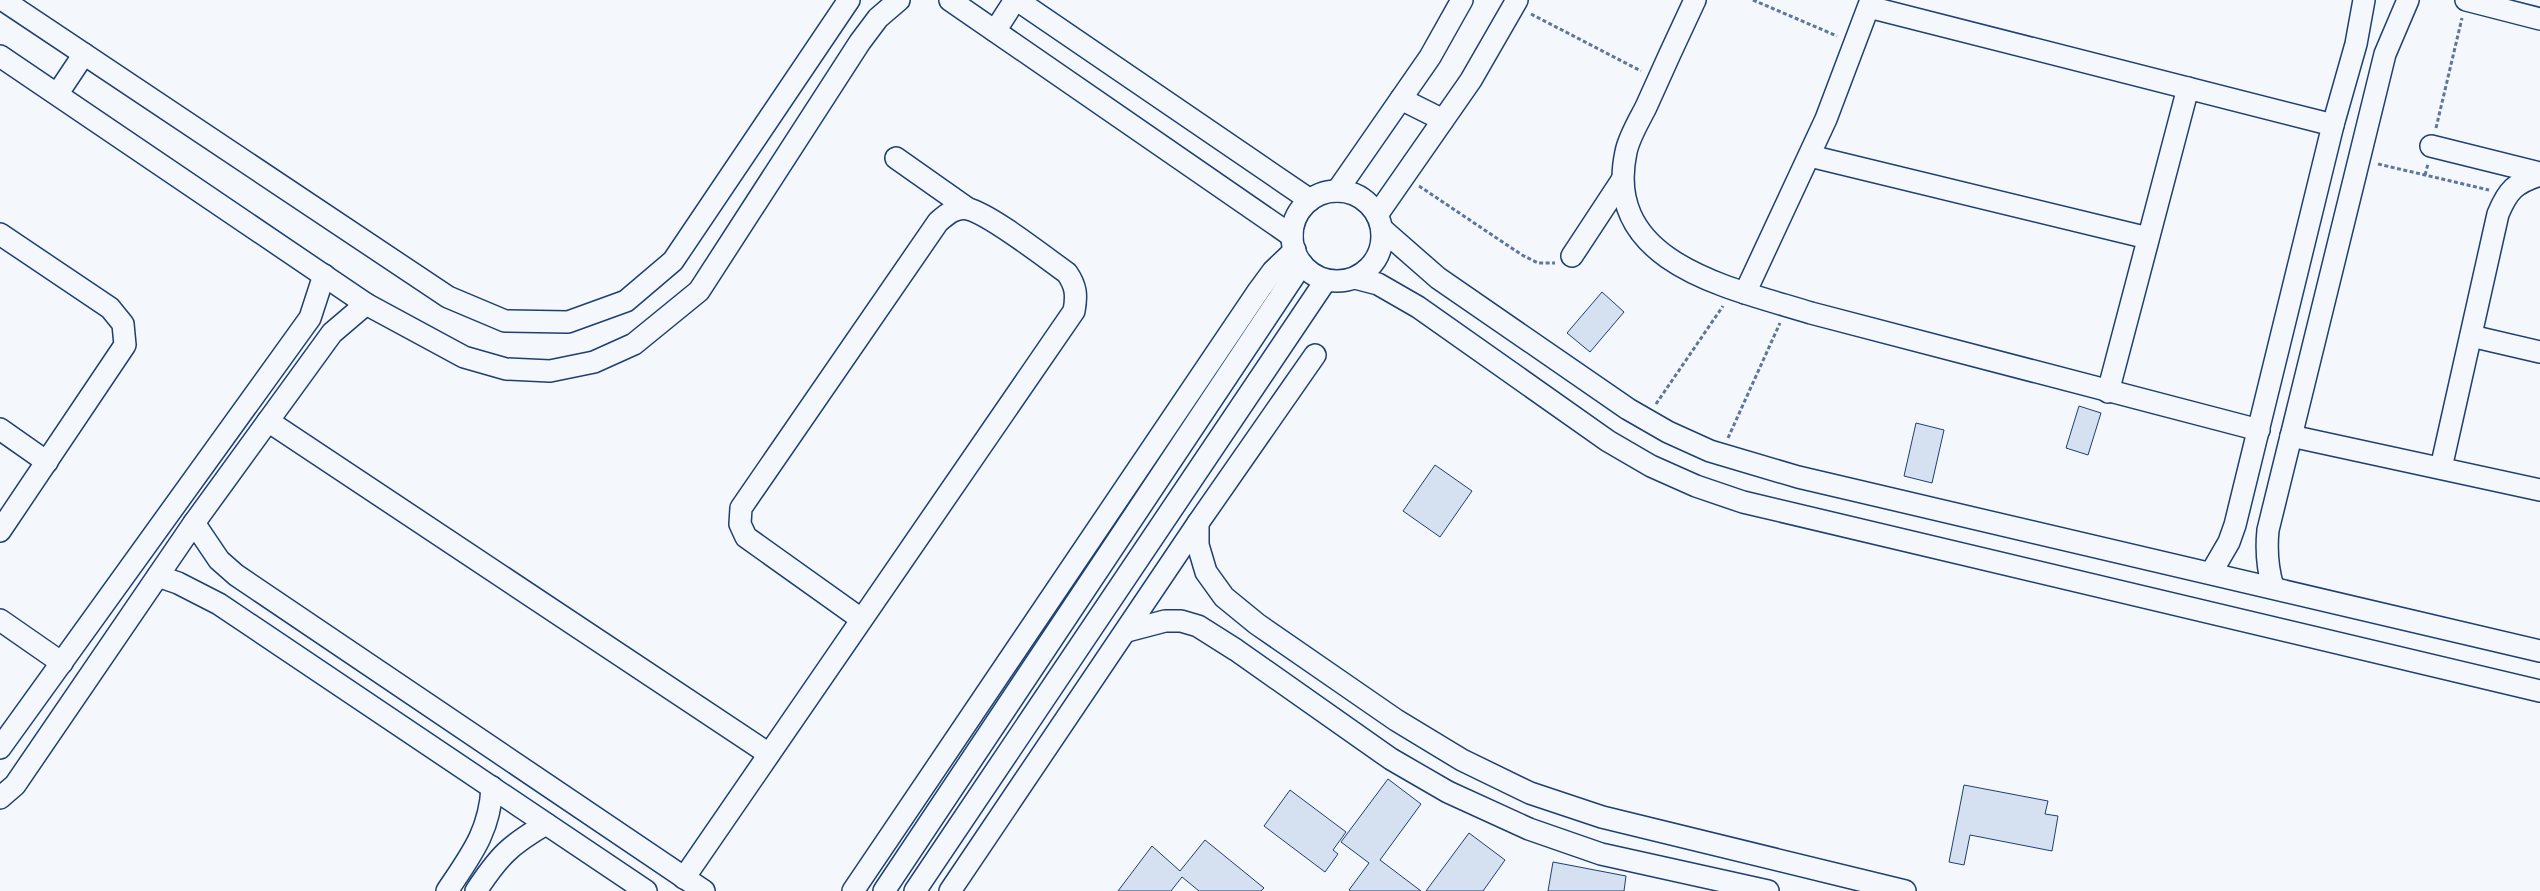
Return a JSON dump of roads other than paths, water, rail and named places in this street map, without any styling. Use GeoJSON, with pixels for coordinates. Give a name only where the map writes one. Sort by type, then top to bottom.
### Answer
{"type":"FeatureCollection","features":[{"type":"Feature","properties":{"kind":"street"},"geometry":{"type":"LineString","coordinates":[[3,0],[448,297],[505,321],[568,322],[626,301],[673,261],[849,0]]}},
{"type":"Feature","properties":{"kind":"street"},"geometry":{"type":"LineString","coordinates":[[0,56],[58,93],[366,304],[464,357],[506,369],[550,371],[585,364],[634,344],[699,291],[860,42],[878,18],[900,0]]}},
{"type":"Feature","properties":{"kind":"street"},"geometry":{"type":"LineString","coordinates":[[950,0],[1296,250],[1312,274],[1326,280],[1341,281],[1355,278],[1368,270],[1377,258],[1382,244],[1379,222],[1404,176],[1471,80],[1516,3]]}},
{"type":"Feature","properties":{"kind":"street"},"geometry":{"type":"LineString","coordinates":[[995,31],[1016,0],[1310,200]]}},
{"type":"Feature","properties":{"kind":"street"},"geometry":{"type":"LineString","coordinates":[[1337,191],[1430,57],[1462,0]]}},
{"type":"Feature","properties":{"kind":"street"},"geometry":{"type":"LineString","coordinates":[[1695,0],[1626,150],[1622,180],[1628,210],[1642,237],[1664,258],[1740,291],[1788,306],[2108,392],[2259,430]]}},
{"type":"Feature","properties":{"kind":"street"},"geometry":{"type":"LineString","coordinates":[[2211,573],[2229,542],[2235,525],[2333,125],[2356,44],[2364,0]]}},
{"type":"Feature","properties":{"kind":"street"},"geometry":{"type":"LineString","coordinates":[[2273,587],[2266,549],[2268,530],[2385,54],[2408,0]]}},
{"type":"Feature","properties":{"kind":"street"},"geometry":{"type":"LineString","coordinates":[[2466,0],[2540,19]]}},
{"type":"Feature","properties":{"kind":"street"},"geometry":{"type":"LineString","coordinates":[[1740,291],[1810,156],[1856,44],[1870,4],[2333,125]]}},
{"type":"Feature","properties":{"kind":"street"},"geometry":{"type":"LineString","coordinates":[[832,23],[860,42]]}},
{"type":"Feature","properties":{"kind":"street"},"geometry":{"type":"LineString","coordinates":[[58,93],[84,54]]}},
{"type":"Feature","properties":{"kind":"street"},"geometry":{"type":"LineString","coordinates":[[2108,392],[2188,88]]}},
{"type":"Feature","properties":{"kind":"street"},"geometry":{"type":"LineString","coordinates":[[1401,99],[1443,120]]}},
{"type":"Feature","properties":{"kind":"street"},"geometry":{"type":"LineString","coordinates":[[2432,146],[2540,174]]}},
{"type":"Feature","properties":{"kind":"street"},"geometry":{"type":"LineString","coordinates":[[1810,156],[2148,238]]}},
{"type":"Feature","properties":{"kind":"street"},"geometry":{"type":"LineString","coordinates":[[684,878],[1074,311],[1076,298],[1075,284],[1067,273],[983,215],[967,208],[896,158]]}},
{"type":"Feature","properties":{"kind":"street"},"geometry":{"type":"LineString","coordinates":[[2442,468],[2498,214],[2506,194],[2523,180],[2540,174]]}},
{"type":"Feature","properties":{"kind":"street"},"geometry":{"type":"LineString","coordinates":[[1572,256],[1622,180]]}},
{"type":"Feature","properties":{"kind":"street"},"geometry":{"type":"LineString","coordinates":[[884,891],[1296,250],[1295,222],[1301,210],[1310,200],[1323,194],[1337,191],[1353,194],[1367,202],[1379,222],[1438,278],[1646,419],[1668,432],[1720,454],[1798,478],[2273,587],[2540,651]]}},
{"type":"Feature","properties":{"kind":"street"},"geometry":{"type":"LineString","coordinates":[[862,619],[746,538],[740,524],[741,508],[938,222],[950,211],[967,208]]}},
{"type":"Feature","properties":{"kind":"street"},"geometry":{"type":"LineString","coordinates":[[0,234],[110,308],[123,324],[125,345],[0,531]]}},
{"type":"Feature","properties":{"kind":"street"},"geometry":{"type":"LineString","coordinates":[[854,891],[1260,290],[1274,271],[1296,250]]}},
{"type":"Feature","properties":{"kind":"street"},"geometry":{"type":"LineString","coordinates":[[0,748],[310,318],[324,275]]}},
{"type":"Feature","properties":{"kind":"street"},"geometry":{"type":"LineString","coordinates":[[1355,278],[1399,294],[1608,441],[1651,466],[1696,486],[1743,502],[2540,691]]}},
{"type":"Feature","properties":{"kind":"street"},"geometry":{"type":"LineString","coordinates":[[915,891],[1326,280]]}},
{"type":"Feature","properties":{"kind":"street"},"geometry":{"type":"LineString","coordinates":[[0,798],[15,785],[194,523],[332,333],[366,304]]}},
{"type":"Feature","properties":{"kind":"street"},"geometry":{"type":"LineString","coordinates":[[2471,336],[2540,352]]}},
{"type":"Feature","properties":{"kind":"street"},"geometry":{"type":"LineString","coordinates":[[950,891],[1198,523],[1314,355]]}},
{"type":"Feature","properties":{"kind":"street"},"geometry":{"type":"LineString","coordinates":[[268,421],[769,754]]}},
{"type":"Feature","properties":{"kind":"street"},"geometry":{"type":"LineString","coordinates":[[0,429],[47,462]]}},
{"type":"Feature","properties":{"kind":"street"},"geometry":{"type":"LineString","coordinates":[[2291,436],[2540,490]]}},
{"type":"Feature","properties":{"kind":"street"},"geometry":{"type":"LineString","coordinates":[[194,523],[219,560],[236,576],[704,891]]}},
{"type":"Feature","properties":{"kind":"street"},"geometry":{"type":"LineString","coordinates":[[1198,523],[1198,545],[1206,572],[1224,597],[1257,624],[1396,720],[1462,760],[1530,793],[1602,817],[1905,891]]}},
{"type":"Feature","properties":{"kind":"street"},"geometry":{"type":"LineString","coordinates":[[158,576],[192,589],[220,604],[646,891]]}},
{"type":"Feature","properties":{"kind":"street"},"geometry":{"type":"LineString","coordinates":[[0,620],[62,663]]}},
{"type":"Feature","properties":{"kind":"street"},"geometry":{"type":"LineString","coordinates":[[1127,631],[1165,620],[1181,621],[1198,626],[1236,650],[1390,759],[1448,792],[1529,829],[1601,854],[1768,891]]}},
{"type":"Feature","properties":{"kind":"street"},"geometry":{"type":"LineString","coordinates":[[1236,650],[1233,642],[1234,630],[1245,622],[1257,624]]}},
{"type":"Feature","properties":{"kind":"street"},"geometry":{"type":"LineString","coordinates":[[447,891],[479,844],[491,806],[492,787]]}},
{"type":"Feature","properties":{"kind":"street"},"geometry":{"type":"LineString","coordinates":[[476,891],[499,857],[522,839],[546,824]]}}]}
